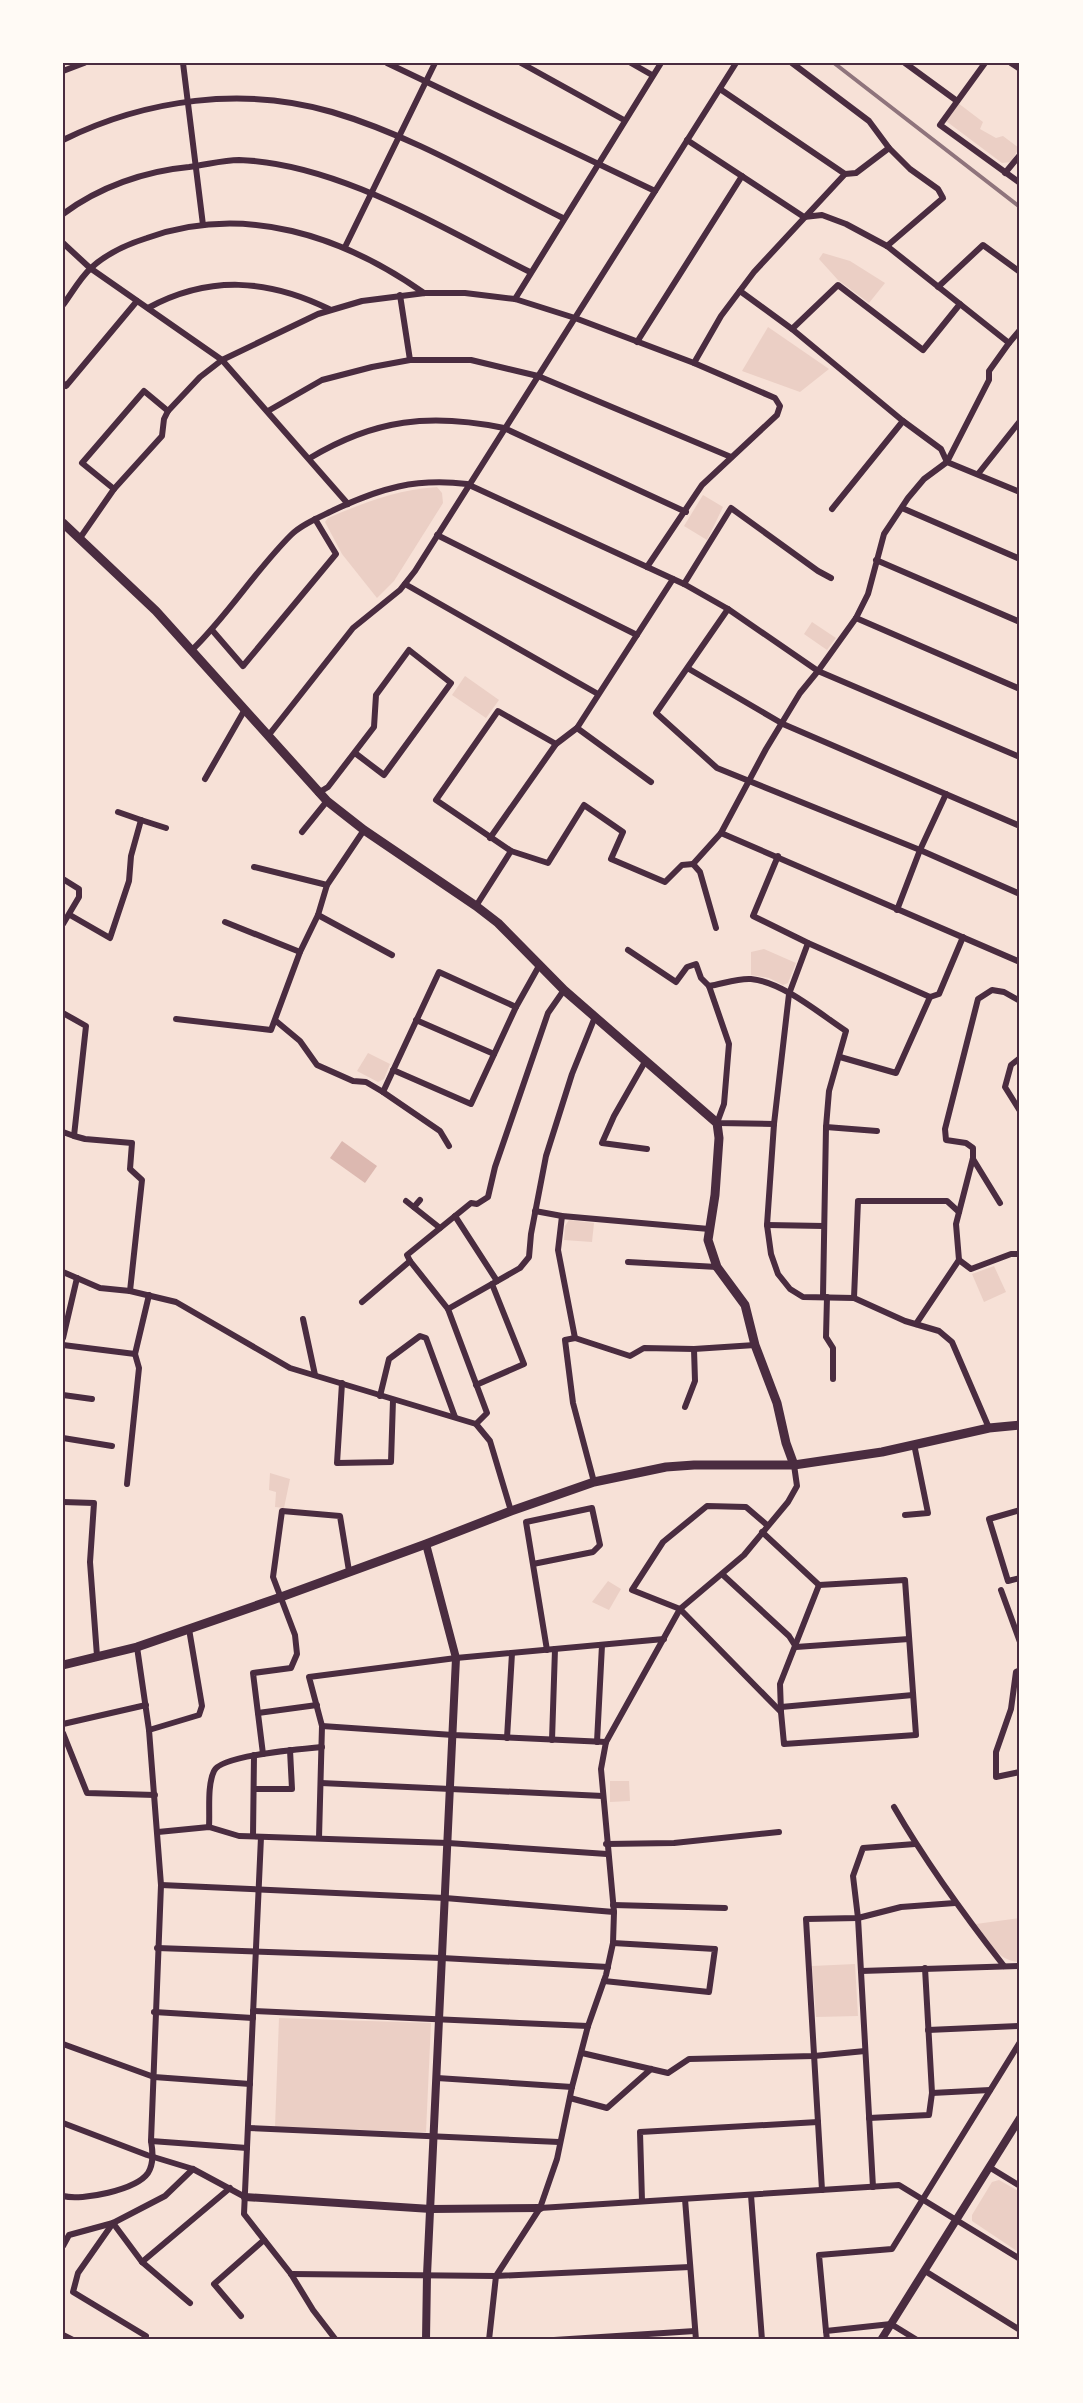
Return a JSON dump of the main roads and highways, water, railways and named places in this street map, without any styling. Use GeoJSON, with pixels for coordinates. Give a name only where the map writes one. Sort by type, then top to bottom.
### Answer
{"type":"FeatureCollection","features":[{"type":"Feature","properties":{"kind":"main road"},"geometry":{"type":"LineString","coordinates":[[63,523],[156,611],[318,793],[364,830],[498,923],[564,990],[717,1123],[719,1138],[715,1195],[708,1240],[717,1267],[745,1305],[755,1344],[777,1403],[786,1443],[794,1464]]}},
{"type":"Feature","properties":{"kind":"main road"},"geometry":{"type":"LineString","coordinates":[[63,1665],[137,1647],[281,1597],[594,1482],[666,1467],[794,1464],[860,1455],[989,1428],[1020,1425]]}},
{"type":"Feature","properties":{"kind":"railway"},"geometry":{"type":"LineString","coordinates":[[834,63],[1020,207]]}}]}
